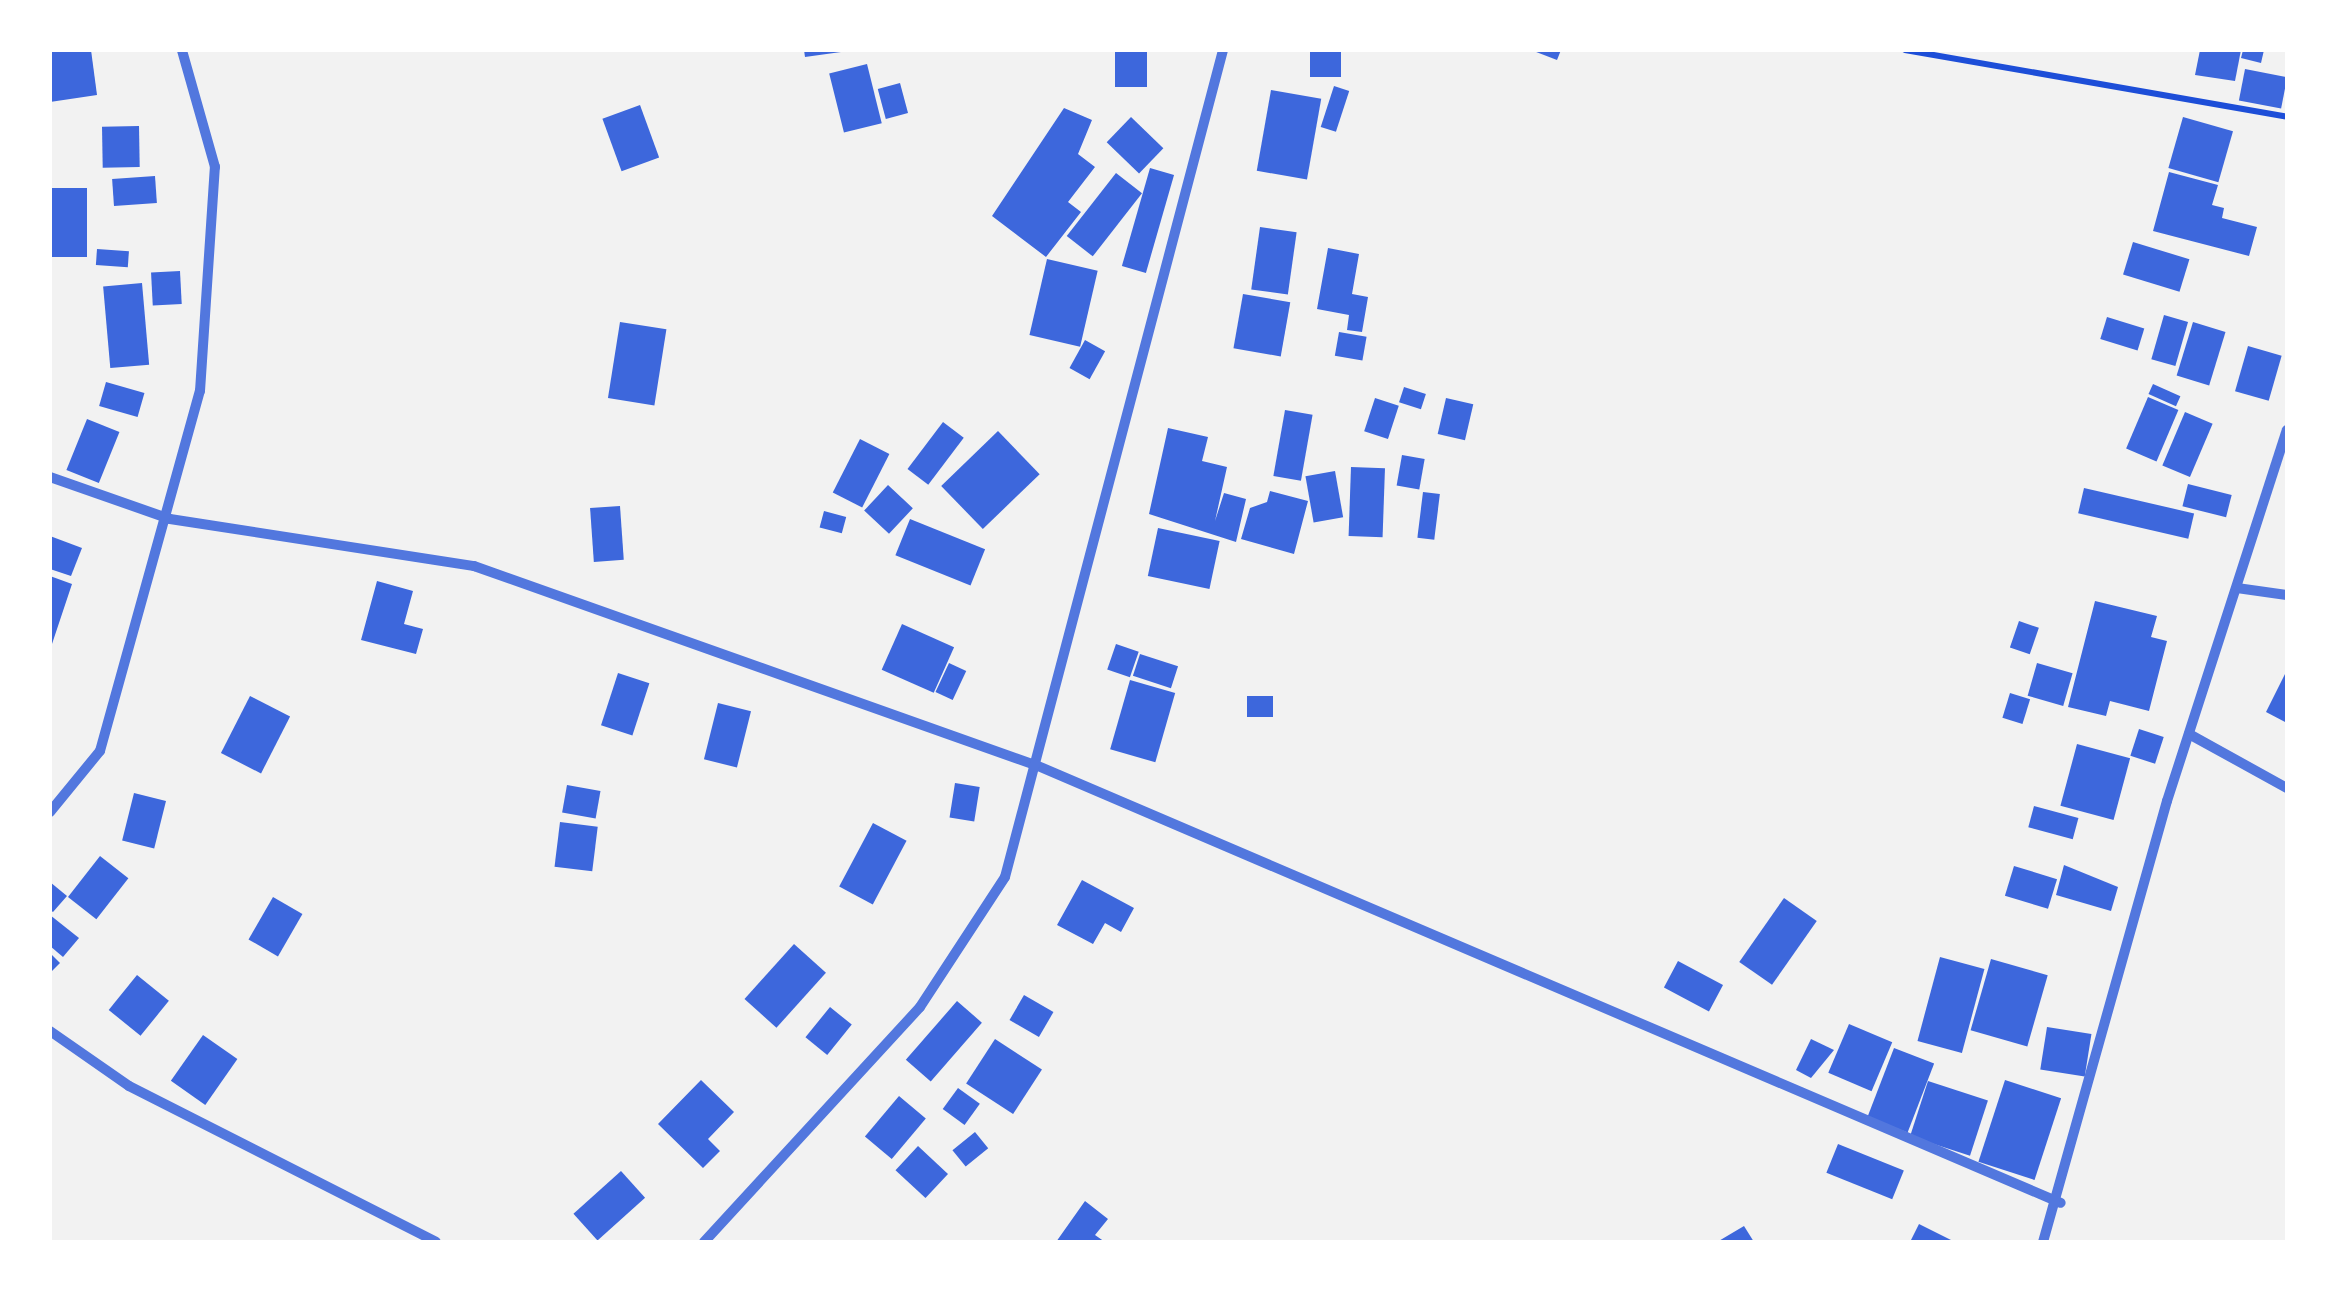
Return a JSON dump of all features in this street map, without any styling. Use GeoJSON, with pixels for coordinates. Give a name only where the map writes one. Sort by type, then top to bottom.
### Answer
{"type":"FeatureCollection","features":[{"type":"Feature","properties":{"kind":"street"},"geometry":{"type":"LineString","coordinates":[[50,812],[100,752],[170,519],[200,390],[215,166],[182,50]]}},
{"type":"Feature","properties":{"kind":"street"},"geometry":{"type":"LineString","coordinates":[[704,1242],[920,1007],[1005,877],[1038,766],[1223,50]]}},
{"type":"Feature","properties":{"kind":"street"},"geometry":{"type":"LineString","coordinates":[[2043,1242],[2061,1203],[2188,734],[2287,430]]}},
{"type":"Feature","properties":{"kind":"street"},"geometry":{"type":"LineString","coordinates":[[50,478],[170,519],[474,566],[1038,766],[2061,1203]]}},
{"type":"Feature","properties":{"kind":"street"},"geometry":{"type":"LineString","coordinates":[[2236,588],[2287,595]]}},
{"type":"Feature","properties":{"kind":"street"},"geometry":{"type":"LineString","coordinates":[[2188,734],[2287,788]]}},
{"type":"Feature","properties":{"kind":"street"},"geometry":{"type":"LineString","coordinates":[[50,1031],[130,1086],[436,1242]]}},
{"type":"Feature","properties":{"kind":"path"},"geometry":{"type":"LineString","coordinates":[[1904,50],[2287,117]]}},
{"type":"Feature","properties":{"kind":"building"},"geometry":{"type":"Polygon","coordinates":[[[50,50],[91,50],[97,95],[50,102],[50,50]]]}},
{"type":"Feature","properties":{"kind":"building"},"geometry":{"type":"Polygon","coordinates":[[[804,50],[841,50],[841,52],[805,57],[804,50]]]}},
{"type":"Feature","properties":{"kind":"building"},"geometry":{"type":"Polygon","coordinates":[[[1115,50],[1147,50],[1147,87],[1115,87],[1115,50]]]}},
{"type":"Feature","properties":{"kind":"building"},"geometry":{"type":"Polygon","coordinates":[[[1310,50],[1341,50],[1341,77],[1310,77],[1310,50]]]}},
{"type":"Feature","properties":{"kind":"building"},"geometry":{"type":"Polygon","coordinates":[[[1531,50],[1561,50],[1557,60],[1531,50]]]}},
{"type":"Feature","properties":{"kind":"building"},"geometry":{"type":"Polygon","coordinates":[[[2200,50],[2241,50],[2235,81],[2195,75],[2200,50]]]}},
{"type":"Feature","properties":{"kind":"building"},"geometry":{"type":"Polygon","coordinates":[[[2243,50],[2264,50],[2261,63],[2241,58],[2243,50]]]}},
{"type":"Feature","properties":{"kind":"building"},"geometry":{"type":"Polygon","coordinates":[[[867,64],[882,123],[844,133],[829,73],[867,64]]]}},
{"type":"Feature","properties":{"kind":"building"},"geometry":{"type":"Polygon","coordinates":[[[2245,69],[2287,77],[2281,109],[2239,100],[2245,69]]]}},
{"type":"Feature","properties":{"kind":"building"},"geometry":{"type":"Polygon","coordinates":[[[900,83],[908,113],[886,119],[878,89],[900,83]]]}},
{"type":"Feature","properties":{"kind":"building"},"geometry":{"type":"Polygon","coordinates":[[[1334,86],[1349,91],[1336,132],[1321,127],[1334,86]]]}},
{"type":"Feature","properties":{"kind":"building"},"geometry":{"type":"Polygon","coordinates":[[[1271,90],[1321,99],[1307,180],[1257,171],[1271,90]]]}},
{"type":"Feature","properties":{"kind":"building"},"geometry":{"type":"Polygon","coordinates":[[[640,105],[659,158],[622,171],[602,119],[640,105]]]}},
{"type":"Feature","properties":{"kind":"building"},"geometry":{"type":"Polygon","coordinates":[[[1064,108],[1092,120],[1078,154],[1095,167],[1068,202],[1081,212],[1046,257],[992,216],[1064,108]]]}},
{"type":"Feature","properties":{"kind":"building"},"geometry":{"type":"Polygon","coordinates":[[[1131,117],[1163,148],[1139,173],[1107,142],[1131,117]]]}},
{"type":"Feature","properties":{"kind":"building"},"geometry":{"type":"Polygon","coordinates":[[[2183,117],[2233,131],[2218,182],[2168,168],[2183,117]]]}},
{"type":"Feature","properties":{"kind":"building"},"geometry":{"type":"Polygon","coordinates":[[[139,126],[140,167],[103,168],[102,127],[139,126]]]}},
{"type":"Feature","properties":{"kind":"building"},"geometry":{"type":"Polygon","coordinates":[[[1150,168],[1174,175],[1146,273],[1122,266],[1150,168]]]}},
{"type":"Feature","properties":{"kind":"building"},"geometry":{"type":"Polygon","coordinates":[[[2169,172],[2218,185],[2212,205],[2224,208],[2222,218],[2257,227],[2249,256],[2153,231],[2169,172]]]}},
{"type":"Feature","properties":{"kind":"building"},"geometry":{"type":"Polygon","coordinates":[[[1116,173],[1142,193],[1093,256],[1067,236],[1116,173]]]}},
{"type":"Feature","properties":{"kind":"building"},"geometry":{"type":"Polygon","coordinates":[[[155,176],[157,203],[114,206],[112,179],[155,176]]]}},
{"type":"Feature","properties":{"kind":"building"},"geometry":{"type":"Polygon","coordinates":[[[50,188],[87,188],[87,257],[50,257],[50,188]]]}},
{"type":"Feature","properties":{"kind":"building"},"geometry":{"type":"Polygon","coordinates":[[[1260,227],[1297,232],[1288,295],[1251,289],[1260,227]]]}},
{"type":"Feature","properties":{"kind":"building"},"geometry":{"type":"Polygon","coordinates":[[[2133,242],[2189,259],[2179,292],[2123,275],[2133,242]]]}},
{"type":"Feature","properties":{"kind":"building"},"geometry":{"type":"Polygon","coordinates":[[[1328,248],[1359,254],[1352,294],[1368,297],[1362,332],[1347,330],[1349,315],[1317,309],[1328,248]]]}},
{"type":"Feature","properties":{"kind":"building"},"geometry":{"type":"Polygon","coordinates":[[[97,249],[129,251],[128,267],[96,265],[97,249]]]}},
{"type":"Feature","properties":{"kind":"building"},"geometry":{"type":"Polygon","coordinates":[[[1047,259],[1098,271],[1080,347],[1029,335],[1047,259]]]}},
{"type":"Feature","properties":{"kind":"building"},"geometry":{"type":"Polygon","coordinates":[[[180,271],[182,304],[153,305],[151,273],[180,271]]]}},
{"type":"Feature","properties":{"kind":"building"},"geometry":{"type":"Polygon","coordinates":[[[142,283],[149,365],[110,368],[103,286],[142,283]]]}},
{"type":"Feature","properties":{"kind":"building"},"geometry":{"type":"Polygon","coordinates":[[[1243,294],[1290,302],[1281,356],[1233,348],[1243,294]]]}},
{"type":"Feature","properties":{"kind":"building"},"geometry":{"type":"Polygon","coordinates":[[[2164,315],[2188,322],[2175,366],[2151,359],[2164,315]]]}},
{"type":"Feature","properties":{"kind":"building"},"geometry":{"type":"Polygon","coordinates":[[[2107,317],[2144,328],[2138,350],[2100,339],[2107,317]]]}},
{"type":"Feature","properties":{"kind":"building"},"geometry":{"type":"Polygon","coordinates":[[[620,322],[666,329],[654,405],[608,398],[620,322]]]}},
{"type":"Feature","properties":{"kind":"building"},"geometry":{"type":"Polygon","coordinates":[[[2193,322],[2226,332],[2209,385],[2177,376],[2193,322]]]}},
{"type":"Feature","properties":{"kind":"building"},"geometry":{"type":"Polygon","coordinates":[[[1339,332],[1367,337],[1362,360],[1335,356],[1339,332]]]}},
{"type":"Feature","properties":{"kind":"building"},"geometry":{"type":"Polygon","coordinates":[[[1085,340],[1105,351],[1090,379],[1069,368],[1085,340]]]}},
{"type":"Feature","properties":{"kind":"building"},"geometry":{"type":"Polygon","coordinates":[[[2248,346],[2282,356],[2269,401],[2235,391],[2248,346]]]}},
{"type":"Feature","properties":{"kind":"building"},"geometry":{"type":"Polygon","coordinates":[[[106,382],[144,393],[138,417],[99,406],[106,382]]]}},
{"type":"Feature","properties":{"kind":"building"},"geometry":{"type":"Polygon","coordinates":[[[2153,384],[2180,396],[2176,406],[2149,394],[2153,384]]]}},
{"type":"Feature","properties":{"kind":"building"},"geometry":{"type":"Polygon","coordinates":[[[1404,387],[1426,394],[1421,409],[1399,402],[1404,387]]]}},
{"type":"Feature","properties":{"kind":"building"},"geometry":{"type":"Polygon","coordinates":[[[2148,397],[2178,410],[2156,461],[2126,449],[2148,397]]]}},
{"type":"Feature","properties":{"kind":"building"},"geometry":{"type":"Polygon","coordinates":[[[1375,398],[1399,406],[1388,439],[1364,431],[1375,398]]]}},
{"type":"Feature","properties":{"kind":"building"},"geometry":{"type":"Polygon","coordinates":[[[1446,398],[1473,404],[1465,440],[1438,434],[1446,398]]]}},
{"type":"Feature","properties":{"kind":"building"},"geometry":{"type":"Polygon","coordinates":[[[1285,410],[1313,415],[1301,481],[1273,476],[1285,410]]]}},
{"type":"Feature","properties":{"kind":"building"},"geometry":{"type":"Polygon","coordinates":[[[2185,412],[2213,424],[2190,477],[2162,465],[2185,412]]]}},
{"type":"Feature","properties":{"kind":"building"},"geometry":{"type":"Polygon","coordinates":[[[87,419],[119,432],[99,483],[66,470],[87,419]]]}},
{"type":"Feature","properties":{"kind":"building"},"geometry":{"type":"Polygon","coordinates":[[[943,422],[964,438],[928,485],[907,469],[943,422]]]}},
{"type":"Feature","properties":{"kind":"building"},"geometry":{"type":"Polygon","coordinates":[[[1168,428],[1208,437],[1202,461],[1227,467],[1215,521],[1224,493],[1246,499],[1236,542],[1149,514],[1168,428]]]}},
{"type":"Feature","properties":{"kind":"building"},"geometry":{"type":"Polygon","coordinates":[[[998,431],[1040,474],[983,529],[941,486],[998,431]]]}},
{"type":"Feature","properties":{"kind":"building"},"geometry":{"type":"Polygon","coordinates":[[[860,439],[889,454],[862,507],[833,492],[860,439]]]}},
{"type":"Feature","properties":{"kind":"building"},"geometry":{"type":"Polygon","coordinates":[[[1402,455],[1425,459],[1419,490],[1397,486],[1402,455]]]}},
{"type":"Feature","properties":{"kind":"building"},"geometry":{"type":"Polygon","coordinates":[[[1351,467],[1385,468],[1383,537],[1349,536],[1351,467]]]}},
{"type":"Feature","properties":{"kind":"building"},"geometry":{"type":"Polygon","coordinates":[[[1335,471],[1343,517],[1314,522],[1305,476],[1335,471]]]}},
{"type":"Feature","properties":{"kind":"building"},"geometry":{"type":"Polygon","coordinates":[[[2188,484],[2232,495],[2226,517],[2182,506],[2188,484]]]}},
{"type":"Feature","properties":{"kind":"building"},"geometry":{"type":"Polygon","coordinates":[[[888,485],[913,508],[889,534],[864,511],[888,485]]]}},
{"type":"Feature","properties":{"kind":"building"},"geometry":{"type":"Polygon","coordinates":[[[2084,488],[2194,513],[2188,539],[2078,513],[2084,488]]]}},
{"type":"Feature","properties":{"kind":"building"},"geometry":{"type":"Polygon","coordinates":[[[1270,491],[1308,501],[1294,554],[1241,539],[1250,508],[1267,502],[1270,491]]]}},
{"type":"Feature","properties":{"kind":"building"},"geometry":{"type":"Polygon","coordinates":[[[1423,492],[1440,494],[1434,540],[1417,538],[1423,492]]]}},
{"type":"Feature","properties":{"kind":"building"},"geometry":{"type":"Polygon","coordinates":[[[620,506],[624,560],[594,562],[590,508],[620,506]]]}},
{"type":"Feature","properties":{"kind":"building"},"geometry":{"type":"Polygon","coordinates":[[[824,511],[846,517],[842,533],[820,527],[824,511]]]}},
{"type":"Feature","properties":{"kind":"building"},"geometry":{"type":"Polygon","coordinates":[[[910,519],[985,549],[970,586],[895,555],[910,519]]]}},
{"type":"Feature","properties":{"kind":"building"},"geometry":{"type":"Polygon","coordinates":[[[1158,528],[1220,541],[1209,589],[1148,576],[1158,528]]]}},
{"type":"Feature","properties":{"kind":"building"},"geometry":{"type":"Polygon","coordinates":[[[50,536],[82,548],[71,576],[50,569],[50,536]]]}},
{"type":"Feature","properties":{"kind":"building"},"geometry":{"type":"Polygon","coordinates":[[[50,576],[72,584],[51,647],[50,646],[50,576]]]}},
{"type":"Feature","properties":{"kind":"building"},"geometry":{"type":"Polygon","coordinates":[[[377,581],[413,591],[404,624],[423,629],[416,654],[361,640],[377,581]]]}},
{"type":"Feature","properties":{"kind":"building"},"geometry":{"type":"Polygon","coordinates":[[[2095,601],[2157,616],[2151,637],[2167,641],[2149,711],[2110,701],[2106,716],[2068,707],[2095,601]]]}},
{"type":"Feature","properties":{"kind":"building"},"geometry":{"type":"Polygon","coordinates":[[[2019,621],[2039,628],[2030,654],[2010,647],[2019,621]]]}},
{"type":"Feature","properties":{"kind":"building"},"geometry":{"type":"Polygon","coordinates":[[[902,624],[954,647],[934,693],[882,670],[902,624]]]}},
{"type":"Feature","properties":{"kind":"building"},"geometry":{"type":"Polygon","coordinates":[[[1116,644],[1139,652],[1130,677],[1107,670],[1116,644]]]}},
{"type":"Feature","properties":{"kind":"building"},"geometry":{"type":"Polygon","coordinates":[[[1140,654],[1178,666],[1171,688],[1133,676],[1140,654]]]}},
{"type":"Feature","properties":{"kind":"building"},"geometry":{"type":"Polygon","coordinates":[[[949,663],[966,671],[953,700],[935,692],[949,663]]]}},
{"type":"Feature","properties":{"kind":"building"},"geometry":{"type":"Polygon","coordinates":[[[2037,663],[2073,673],[2063,706],[2028,696],[2037,663]]]}},
{"type":"Feature","properties":{"kind":"building"},"geometry":{"type":"Polygon","coordinates":[[[2287,670],[2287,723],[2266,712],[2287,670]]]}},
{"type":"Feature","properties":{"kind":"building"},"geometry":{"type":"Polygon","coordinates":[[[618,673],[649,683],[632,736],[601,725],[618,673]]]}},
{"type":"Feature","properties":{"kind":"building"},"geometry":{"type":"Polygon","coordinates":[[[1130,680],[1175,693],[1155,762],[1110,749],[1130,680]]]}},
{"type":"Feature","properties":{"kind":"building"},"geometry":{"type":"Polygon","coordinates":[[[2010,693],[2030,699],[2022,724],[2002,718],[2010,693]]]}},
{"type":"Feature","properties":{"kind":"building"},"geometry":{"type":"Polygon","coordinates":[[[250,696],[290,716],[261,773],[221,753],[250,696]]]}},
{"type":"Feature","properties":{"kind":"building"},"geometry":{"type":"Polygon","coordinates":[[[1247,696],[1273,696],[1273,717],[1247,717],[1247,696]]]}},
{"type":"Feature","properties":{"kind":"building"},"geometry":{"type":"Polygon","coordinates":[[[718,703],[751,711],[737,768],[704,759],[718,703]]]}},
{"type":"Feature","properties":{"kind":"building"},"geometry":{"type":"Polygon","coordinates":[[[2139,729],[2164,737],[2155,764],[2130,756],[2139,729]]]}},
{"type":"Feature","properties":{"kind":"building"},"geometry":{"type":"Polygon","coordinates":[[[2077,744],[2130,758],[2114,820],[2060,806],[2077,744]]]}},
{"type":"Feature","properties":{"kind":"building"},"geometry":{"type":"Polygon","coordinates":[[[955,783],[980,787],[974,821],[950,818],[955,783]]]}},
{"type":"Feature","properties":{"kind":"building"},"geometry":{"type":"Polygon","coordinates":[[[567,785],[600,791],[596,818],[562,813],[567,785]]]}},
{"type":"Feature","properties":{"kind":"building"},"geometry":{"type":"Polygon","coordinates":[[[134,793],[166,801],[154,849],[122,841],[134,793]]]}},
{"type":"Feature","properties":{"kind":"building"},"geometry":{"type":"Polygon","coordinates":[[[2034,806],[2078,818],[2073,839],[2028,827],[2034,806]]]}},
{"type":"Feature","properties":{"kind":"building"},"geometry":{"type":"Polygon","coordinates":[[[560,822],[598,827],[592,871],[555,867],[560,822]]]}},
{"type":"Feature","properties":{"kind":"building"},"geometry":{"type":"Polygon","coordinates":[[[873,823],[907,841],[873,904],[839,887],[873,823]]]}},
{"type":"Feature","properties":{"kind":"building"},"geometry":{"type":"Polygon","coordinates":[[[100,856],[128,878],[96,919],[68,897],[100,856]]]}},
{"type":"Feature","properties":{"kind":"building"},"geometry":{"type":"Polygon","coordinates":[[[2064,865],[2118,887],[2111,911],[2056,895],[2064,865]]]}},
{"type":"Feature","properties":{"kind":"building"},"geometry":{"type":"Polygon","coordinates":[[[2014,866],[2057,879],[2048,909],[2005,896],[2014,866]]]}},
{"type":"Feature","properties":{"kind":"building"},"geometry":{"type":"Polygon","coordinates":[[[1082,880],[1134,908],[1121,932],[1105,923],[1093,944],[1057,925],[1082,880]]]}},
{"type":"Feature","properties":{"kind":"building"},"geometry":{"type":"Polygon","coordinates":[[[50,882],[67,896],[53,912],[50,910],[50,882]]]}},
{"type":"Feature","properties":{"kind":"building"},"geometry":{"type":"Polygon","coordinates":[[[273,897],[302,914],[278,956],[248,939],[273,897]]]}},
{"type":"Feature","properties":{"kind":"building"},"geometry":{"type":"Polygon","coordinates":[[[1784,898],[1817,921],[1772,985],[1739,962],[1784,898]]]}},
{"type":"Feature","properties":{"kind":"building"},"geometry":{"type":"Polygon","coordinates":[[[50,915],[79,938],[63,957],[50,946],[50,915]]]}},
{"type":"Feature","properties":{"kind":"building"},"geometry":{"type":"Polygon","coordinates":[[[794,944],[826,973],[776,1028],[744,999],[794,944]]]}},
{"type":"Feature","properties":{"kind":"building"},"geometry":{"type":"Polygon","coordinates":[[[50,953],[60,963],[50,973],[50,953]]]}},
{"type":"Feature","properties":{"kind":"building"},"geometry":{"type":"Polygon","coordinates":[[[1940,957],[1984,969],[1962,1053],[1917,1041],[1940,957]]]}},
{"type":"Feature","properties":{"kind":"building"},"geometry":{"type":"Polygon","coordinates":[[[1991,959],[2048,975],[2027,1046],[1971,1030],[1991,959]]]}},
{"type":"Feature","properties":{"kind":"building"},"geometry":{"type":"Polygon","coordinates":[[[1678,961],[1723,985],[1709,1011],[1664,987],[1678,961]]]}},
{"type":"Feature","properties":{"kind":"building"},"geometry":{"type":"Polygon","coordinates":[[[137,975],[169,1001],[141,1036],[109,1010],[137,975]]]}},
{"type":"Feature","properties":{"kind":"building"},"geometry":{"type":"Polygon","coordinates":[[[1024,995],[1053,1012],[1039,1037],[1010,1020],[1024,995]]]}},
{"type":"Feature","properties":{"kind":"building"},"geometry":{"type":"Polygon","coordinates":[[[957,1001],[982,1023],[931,1082],[906,1060],[957,1001]]]}},
{"type":"Feature","properties":{"kind":"building"},"geometry":{"type":"Polygon","coordinates":[[[830,1007],[852,1025],[827,1055],[805,1037],[830,1007]]]}},
{"type":"Feature","properties":{"kind":"building"},"geometry":{"type":"Polygon","coordinates":[[[1849,1024],[1892,1042],[1872,1091],[1828,1073],[1849,1024]]]}},
{"type":"Feature","properties":{"kind":"building"},"geometry":{"type":"Polygon","coordinates":[[[2047,1027],[2091,1034],[2085,1077],[2040,1069],[2047,1027]]]}},
{"type":"Feature","properties":{"kind":"building"},"geometry":{"type":"Polygon","coordinates":[[[203,1035],[237,1059],[205,1105],[171,1081],[203,1035]]]}},
{"type":"Feature","properties":{"kind":"building"},"geometry":{"type":"Polygon","coordinates":[[[995,1039],[1042,1069],[1013,1114],[966,1083],[995,1039]]]}},
{"type":"Feature","properties":{"kind":"building"},"geometry":{"type":"Polygon","coordinates":[[[1811,1039],[1834,1050],[1811,1078],[1796,1070],[1811,1039]]]}},
{"type":"Feature","properties":{"kind":"building"},"geometry":{"type":"Polygon","coordinates":[[[1894,1048],[1934,1063],[1908,1132],[1867,1117],[1894,1048]]]}},
{"type":"Feature","properties":{"kind":"building"},"geometry":{"type":"Polygon","coordinates":[[[701,1080],[734,1112],[708,1139],[720,1151],[703,1168],[658,1124],[701,1080]]]}},
{"type":"Feature","properties":{"kind":"building"},"geometry":{"type":"Polygon","coordinates":[[[2005,1080],[2061,1098],[2035,1180],[1978,1162],[2005,1080]]]}},
{"type":"Feature","properties":{"kind":"building"},"geometry":{"type":"Polygon","coordinates":[[[1928,1081],[1988,1100],[1970,1156],[1910,1136],[1928,1081]]]}},
{"type":"Feature","properties":{"kind":"building"},"geometry":{"type":"Polygon","coordinates":[[[958,1088],[980,1104],[965,1125],[943,1109],[958,1088]]]}},
{"type":"Feature","properties":{"kind":"building"},"geometry":{"type":"Polygon","coordinates":[[[899,1096],[926,1118],[892,1159],[865,1137],[899,1096]]]}},
{"type":"Feature","properties":{"kind":"building"},"geometry":{"type":"Polygon","coordinates":[[[975,1132],[988,1148],[966,1167],[952,1150],[975,1132]]]}},
{"type":"Feature","properties":{"kind":"building"},"geometry":{"type":"Polygon","coordinates":[[[1838,1144],[1904,1171],[1892,1199],[1826,1173],[1838,1144]]]}},
{"type":"Feature","properties":{"kind":"building"},"geometry":{"type":"Polygon","coordinates":[[[918,1146],[948,1174],[925,1198],[895,1170],[918,1146]]]}},
{"type":"Feature","properties":{"kind":"building"},"geometry":{"type":"Polygon","coordinates":[[[621,1171],[645,1198],[598,1241],[573,1214],[621,1171]]]}},
{"type":"Feature","properties":{"kind":"building"},"geometry":{"type":"Polygon","coordinates":[[[1085,1201],[1108,1219],[1095,1235],[1105,1242],[1056,1242],[1085,1201]]]}},
{"type":"Feature","properties":{"kind":"building"},"geometry":{"type":"Polygon","coordinates":[[[1919,1224],[1955,1242],[1910,1242],[1919,1224]]]}},
{"type":"Feature","properties":{"kind":"building"},"geometry":{"type":"Polygon","coordinates":[[[1744,1226],[1754,1242],[1717,1242],[1744,1226]]]}}]}
